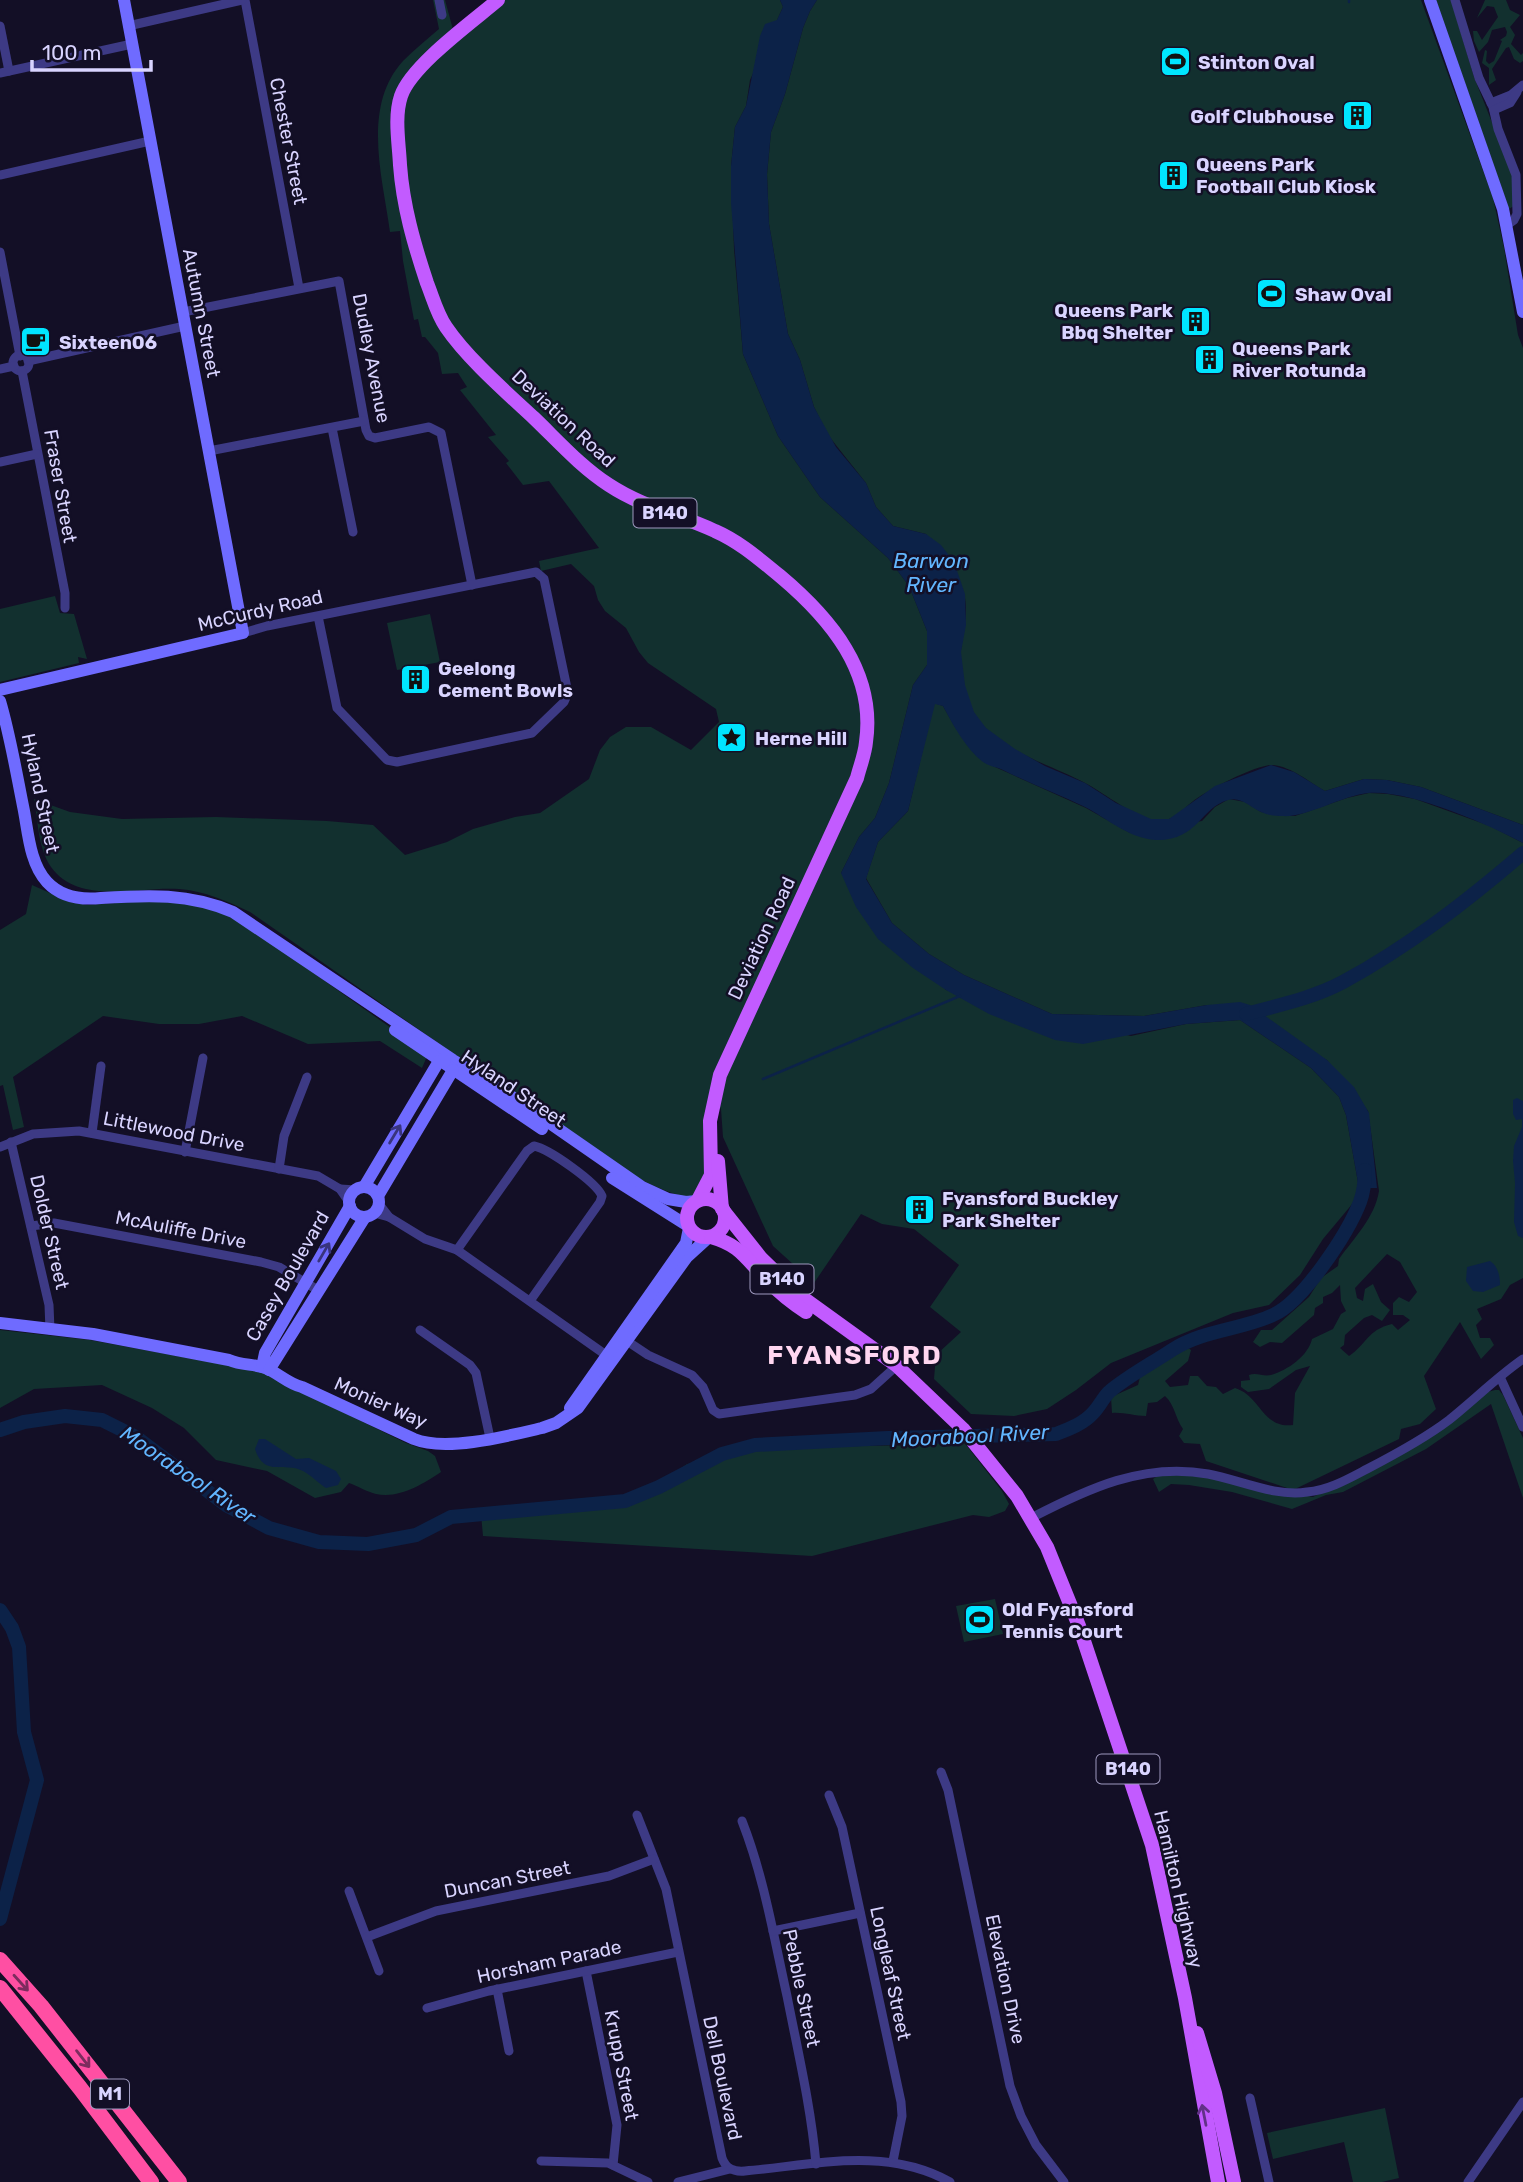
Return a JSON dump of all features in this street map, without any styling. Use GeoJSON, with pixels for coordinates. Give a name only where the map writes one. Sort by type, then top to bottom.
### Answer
{"type":"FeatureCollection","features":[{"type":"Feature","properties":{"kind":"highway","name":"M1"},"geometry":{"type":"LineString","coordinates":[[0,1960],[41,2006],[179,2182]]}},
{"type":"Feature","properties":{"kind":"highway","name":"M1"},"geometry":{"type":"LineString","coordinates":[[0,1988],[151,2182]]}},
{"type":"Feature","properties":{"kind":"main road","name":"Deviation Road"},"geometry":{"type":"LineString","coordinates":[[498,0],[425,64],[411,78],[401,96],[398,132],[407,215],[412,240],[442,319],[461,345],[521,407],[608,485],[645,505],[714,530],[742,545],[816,608],[832,627],[857,668],[862,686],[867,719],[866,742],[857,778],[720,1075],[709,1129],[711,1175],[697,1200]]}},
{"type":"Feature","properties":{"kind":"main road","name":"Deviation Road"},"geometry":{"type":"LineString","coordinates":[[715,1100],[723,1209]]}},
{"type":"Feature","properties":{"kind":"main road"},"geometry":{"type":"LineString","coordinates":[[697,1200],[713,1200],[723,1209]]}},
{"type":"Feature","properties":{"kind":"main road","name":"B140"},"geometry":{"type":"LineString","coordinates":[[697,1200],[688,1212],[689,1227],[697,1235],[710,1237],[717,1234],[724,1226],[723,1209]]}},
{"type":"Feature","properties":{"kind":"main road","name":"Hamilton Highway"},"geometry":{"type":"LineString","coordinates":[[723,1209],[761,1258],[804,1305]]}},
{"type":"Feature","properties":{"kind":"main road","name":"Hamilton Highway"},"geometry":{"type":"LineString","coordinates":[[710,1237],[731,1244],[743,1252],[772,1286],[804,1305],[921,1388],[963,1429],[1000,1472],[1047,1546],[1072,1605],[1152,1845],[1185,1998],[1218,2182]]}},
{"type":"Feature","properties":{"kind":"main road","name":"Hamilton Highway"},"geometry":{"type":"LineString","coordinates":[[1185,1998],[1215,2093],[1234,2182]]}},
{"type":"Feature","properties":{"kind":"street","name":"Autumn Street"},"geometry":{"type":"LineString","coordinates":[[124,0],[243,633]]}},
{"type":"Feature","properties":{"kind":"street"},"geometry":{"type":"LineString","coordinates":[[128,26],[221,2],[244,0]]}},
{"type":"Feature","properties":{"kind":"street","name":"Chester Street"},"geometry":{"type":"LineString","coordinates":[[244,0],[299,288]]}},
{"type":"Feature","properties":{"kind":"street"},"geometry":{"type":"LineString","coordinates":[[439,0],[442,15]]}},
{"type":"Feature","properties":{"kind":"street"},"geometry":{"type":"LineString","coordinates":[[1430,0],[1507,225],[1523,312]]}},
{"type":"Feature","properties":{"kind":"street"},"geometry":{"type":"LineString","coordinates":[[1455,0],[1479,78],[1492,106],[1517,182],[1517,216],[1507,225]]}},
{"type":"Feature","properties":{"kind":"street"},"geometry":{"type":"LineString","coordinates":[[0,26],[4,72],[132,44]]}},
{"type":"Feature","properties":{"kind":"street"},"geometry":{"type":"LineString","coordinates":[[1492,106],[1510,103],[1520,87]]}},
{"type":"Feature","properties":{"kind":"street"},"geometry":{"type":"LineString","coordinates":[[0,175],[150,141]]}},
{"type":"Feature","properties":{"kind":"street"},"geometry":{"type":"LineString","coordinates":[[0,252],[24,359],[28,366],[0,369]]}},
{"type":"Feature","properties":{"kind":"street","name":"Dudley Avenue"},"geometry":{"type":"LineString","coordinates":[[299,288],[339,281],[369,436],[375,438],[429,427],[437,429],[443,435],[472,585]]}},
{"type":"Feature","properties":{"kind":"street"},"geometry":{"type":"LineString","coordinates":[[183,312],[299,288]]}},
{"type":"Feature","properties":{"kind":"street"},"geometry":{"type":"LineString","coordinates":[[24,359],[185,326]]}},
{"type":"Feature","properties":{"kind":"street","name":"Fraser Street"},"geometry":{"type":"LineString","coordinates":[[18,368],[37,454],[65,608]]}},
{"type":"Feature","properties":{"kind":"street"},"geometry":{"type":"LineString","coordinates":[[209,451],[364,421]]}},
{"type":"Feature","properties":{"kind":"street"},"geometry":{"type":"LineString","coordinates":[[332,428],[353,532]]}},
{"type":"Feature","properties":{"kind":"street"},"geometry":{"type":"LineString","coordinates":[[0,462],[37,454]]}},
{"type":"Feature","properties":{"kind":"street","name":"McCurdy Road"},"geometry":{"type":"LineString","coordinates":[[0,690],[318,616],[538,573],[544,579],[568,693],[564,702],[532,733],[397,762],[387,760],[337,708],[318,616]]}},
{"type":"Feature","properties":{"kind":"street","name":"Hyland Street"},"geometry":{"type":"LineString","coordinates":[[0,701],[9,732],[30,844],[38,869],[46,881],[65,895],[78,898],[165,895],[217,905],[233,912],[369,1004],[448,1063],[502,1090],[584,1149],[652,1193],[677,1201],[697,1200]]}},
{"type":"Feature","properties":{"kind":"street","name":"Hyland Street"},"geometry":{"type":"LineString","coordinates":[[323,974],[355,1002],[448,1063],[628,1189],[674,1215],[689,1227]]}},
{"type":"Feature","properties":{"kind":"street"},"geometry":{"type":"LineString","coordinates":[[185,1152],[203,1058]]}},
{"type":"Feature","properties":{"kind":"street"},"geometry":{"type":"LineString","coordinates":[[374,1207],[374,1190],[360,1188],[448,1063]]}},
{"type":"Feature","properties":{"kind":"street","name":"Casey Boulevard"},"geometry":{"type":"LineString","coordinates":[[267,1365],[374,1207],[448,1063]]}},
{"type":"Feature","properties":{"kind":"street"},"geometry":{"type":"LineString","coordinates":[[92,1133],[102,1066]]}},
{"type":"Feature","properties":{"kind":"street"},"geometry":{"type":"LineString","coordinates":[[279,1169],[284,1136],[307,1077]]}},
{"type":"Feature","properties":{"kind":"street","name":"Littlewood Drive"},"geometry":{"type":"LineString","coordinates":[[0,1147],[33,1134],[65,1130],[92,1133],[318,1176],[340,1189],[360,1188]]}},
{"type":"Feature","properties":{"kind":"street","name":"Dolder Street"},"geometry":{"type":"LineString","coordinates":[[11,1142],[49,1305],[50,1329]]}},
{"type":"Feature","properties":{"kind":"street"},"geometry":{"type":"LineString","coordinates":[[457,1250],[531,1147],[542,1149],[596,1186],[602,1196],[600,1202],[530,1301]]}},
{"type":"Feature","properties":{"kind":"street","name":"Casey Boulevard"},"geometry":{"type":"LineString","coordinates":[[267,1365],[306,1283],[360,1188]]}},
{"type":"Feature","properties":{"kind":"street"},"geometry":{"type":"LineString","coordinates":[[340,1189],[356,1214],[374,1207]]}},
{"type":"Feature","properties":{"kind":"street"},"geometry":{"type":"LineString","coordinates":[[374,1207],[425,1239],[457,1250],[610,1358]]}},
{"type":"Feature","properties":{"kind":"street","name":"McAuliffe Drive"},"geometry":{"type":"LineString","coordinates":[[31,1226],[54,1223],[261,1262],[279,1267],[318,1290]]}},
{"type":"Feature","properties":{"kind":"street","name":"Monier Way"},"geometry":{"type":"LineString","coordinates":[[0,1323],[93,1334],[229,1360],[242,1365],[267,1365],[302,1387],[426,1444],[452,1444],[542,1428],[567,1415],[580,1391],[624,1338],[686,1243],[689,1227]]}},
{"type":"Feature","properties":{"kind":"street","name":"Monier Way"},"geometry":{"type":"LineString","coordinates":[[624,1338],[689,1255],[710,1237]]}},
{"type":"Feature","properties":{"kind":"street"},"geometry":{"type":"LineString","coordinates":[[420,1330],[470,1365],[476,1373],[490,1438]]}},
{"type":"Feature","properties":{"kind":"street"},"geometry":{"type":"LineString","coordinates":[[624,1338],[648,1355],[694,1377],[703,1387],[715,1412],[722,1413],[855,1395],[872,1389],[894,1367]]}},
{"type":"Feature","properties":{"kind":"street"},"geometry":{"type":"LineString","coordinates":[[1031,1518],[1106,1483],[1137,1474],[1171,1470],[1207,1474],[1291,1493],[1308,1492],[1338,1484],[1447,1421],[1523,1359]]}},
{"type":"Feature","properties":{"kind":"street"},"geometry":{"type":"LineString","coordinates":[[1500,1377],[1523,1426]]}},
{"type":"Feature","properties":{"kind":"street","name":"Elevation Drive"},"geometry":{"type":"LineString","coordinates":[[942,1772],[1010,2086],[1036,2145],[1064,2182]]}},
{"type":"Feature","properties":{"kind":"street","name":"Longleaf Street"},"geometry":{"type":"LineString","coordinates":[[829,1795],[842,1827],[901,2102],[902,2116],[893,2161]]}},
{"type":"Feature","properties":{"kind":"street","name":"Dell Boulevard"},"geometry":{"type":"LineString","coordinates":[[637,1815],[664,1885],[723,2161],[730,2169],[745,2171],[852,2160],[893,2161],[919,2167],[950,2182]]}},
{"type":"Feature","properties":{"kind":"street","name":"Pebble Street"},"geometry":{"type":"LineString","coordinates":[[742,1821],[754,1851],[773,1931],[811,2113],[816,2164]]}},
{"type":"Feature","properties":{"kind":"street","name":"Duncan Street"},"geometry":{"type":"LineString","coordinates":[[367,1937],[436,1911],[609,1876],[654,1859]]}},
{"type":"Feature","properties":{"kind":"street"},"geometry":{"type":"LineString","coordinates":[[349,1891],[379,1971]]}},
{"type":"Feature","properties":{"kind":"street"},"geometry":{"type":"LineString","coordinates":[[773,1931],[860,1913]]}},
{"type":"Feature","properties":{"kind":"street","name":"Horsham Parade"},"geometry":{"type":"LineString","coordinates":[[427,2008],[497,1989],[678,1952]]}},
{"type":"Feature","properties":{"kind":"street","name":"Krupp Street"},"geometry":{"type":"LineString","coordinates":[[586,1971],[617,2125],[613,2165]]}},
{"type":"Feature","properties":{"kind":"street"},"geometry":{"type":"LineString","coordinates":[[497,1989],[509,2051]]}},
{"type":"Feature","properties":{"kind":"street"},"geometry":{"type":"LineString","coordinates":[[1250,2098],[1269,2182]]}},
{"type":"Feature","properties":{"kind":"street"},"geometry":{"type":"LineString","coordinates":[[1468,2182],[1523,2102]]}},
{"type":"Feature","properties":{"kind":"street"},"geometry":{"type":"LineString","coordinates":[[541,2161],[608,2163],[648,2182]]}},
{"type":"Feature","properties":{"kind":"street"},"geometry":{"type":"LineString","coordinates":[[705,2176],[723,2161]]}},
{"type":"Feature","properties":{"kind":"street"},"geometry":{"type":"LineString","coordinates":[[678,2182],[730,2169]]}},
{"type":"Feature","properties":{"kind":"green space"},"geometry":{"type":"Polygon","coordinates":[[[433,0],[445,0],[455,37],[498,0],[780,0],[783,7],[750,80],[746,106],[735,127],[731,166],[734,249],[743,354],[778,436],[820,497],[888,558],[909,586],[927,631],[927,665],[913,685],[889,783],[875,818],[859,837],[841,873],[946,990],[1131,1036],[1186,1024],[1240,1020],[1311,1068],[1339,1097],[1346,1115],[1359,1188],[1353,1203],[1323,1239],[1300,1275],[1269,1305],[1233,1313],[1111,1363],[1047,1409],[1014,1416],[971,1414],[934,1379],[936,1355],[961,1332],[930,1307],[959,1265],[914,1229],[882,1224],[861,1214],[814,1283],[773,1246],[723,1137],[721,1109],[715,1101],[711,1167],[698,1200],[676,1194],[634,1176],[593,1151],[250,912],[216,897],[189,890],[93,890],[63,879],[51,867],[41,843],[34,799],[70,812],[122,819],[216,817],[373,825],[405,855],[447,842],[473,829],[540,813],[589,779],[600,750],[610,737],[626,727],[651,727],[691,750],[719,722],[716,709],[648,663],[626,628],[605,611],[594,586],[571,564],[541,571],[539,561],[599,548],[549,481],[523,485],[506,463],[509,461],[488,437],[496,435],[460,390],[467,387],[458,373],[442,374],[438,353],[425,337],[422,337],[418,319],[414,320],[400,231],[390,232],[380,167],[379,121],[382,100],[390,79],[403,61],[439,29],[433,0]]]}},
{"type":"Feature","properties":{"kind":"green space"},"geometry":{"type":"Polygon","coordinates":[[[817,0],[1421,0],[1493,198],[1518,335],[1523,348],[1523,825],[1421,787],[1387,780],[1364,779],[1325,791],[1294,772],[1273,765],[1244,773],[1219,785],[1170,819],[1151,820],[1132,812],[1085,783],[1024,755],[983,726],[971,706],[962,674],[961,650],[966,618],[963,592],[926,534],[893,526],[876,507],[866,483],[828,435],[814,407],[800,360],[788,334],[769,224],[767,174],[771,132],[785,94],[803,28],[817,0]]]}},
{"type":"Feature","properties":{"kind":"green space"},"geometry":{"type":"Polygon","coordinates":[[[1436,0],[1451,0],[1474,77],[1514,178],[1515,205],[1509,209],[1436,0]]]}},
{"type":"Feature","properties":{"kind":"green space"},"geometry":{"type":"Polygon","coordinates":[[[1485,0],[1506,0],[1510,10],[1520,15],[1510,27],[1515,35],[1511,44],[1521,55],[1523,53],[1523,61],[1520,63],[1514,59],[1509,47],[1506,48],[1492,69],[1496,80],[1489,85],[1489,68],[1482,63],[1485,50],[1489,64],[1494,61],[1502,41],[1500,40],[1507,32],[1505,27],[1492,30],[1488,42],[1479,52],[1473,31],[1477,31],[1482,40],[1498,17],[1494,7],[1487,6],[1477,18],[1485,0]]]}},
{"type":"Feature","properties":{"kind":"green space"},"geometry":{"type":"Polygon","coordinates":[[[55,596],[60,613],[74,614],[87,659],[78,657],[79,663],[0,682],[0,609],[55,596]]]}},
{"type":"Feature","properties":{"kind":"green space"},"geometry":{"type":"Polygon","coordinates":[[[430,614],[440,662],[397,670],[387,623],[430,614]]]}},
{"type":"Feature","properties":{"kind":"green space"},"geometry":{"type":"Polygon","coordinates":[[[934,703],[943,706],[955,727],[984,762],[1086,808],[1130,833],[1202,821],[1215,807],[1229,799],[1245,802],[1261,812],[1295,816],[1369,793],[1415,799],[1490,826],[1523,843],[1523,1278],[1510,1285],[1501,1299],[1477,1309],[1482,1319],[1476,1325],[1480,1338],[1490,1338],[1494,1345],[1481,1359],[1460,1322],[1424,1376],[1436,1409],[1420,1424],[1401,1429],[1399,1439],[1293,1490],[1206,1461],[1200,1444],[1184,1443],[1179,1436],[1183,1429],[1165,1396],[1157,1402],[1148,1403],[1146,1416],[1112,1413],[1111,1397],[1138,1385],[1141,1373],[1185,1346],[1191,1350],[1188,1361],[1165,1381],[1170,1387],[1188,1385],[1190,1376],[1198,1376],[1207,1386],[1216,1387],[1223,1394],[1235,1388],[1244,1392],[1275,1422],[1293,1425],[1295,1393],[1310,1366],[1296,1370],[1269,1389],[1248,1392],[1241,1387],[1241,1381],[1250,1380],[1249,1375],[1271,1375],[1290,1366],[1302,1357],[1312,1339],[1333,1329],[1341,1314],[1346,1311],[1341,1301],[1340,1285],[1323,1297],[1323,1303],[1315,1308],[1314,1315],[1282,1343],[1270,1342],[1260,1347],[1253,1342],[1261,1330],[1272,1330],[1309,1297],[1321,1278],[1338,1266],[1339,1259],[1373,1210],[1379,1191],[1368,1111],[1327,1060],[1207,1005],[1144,1016],[1052,1014],[964,975],[929,954],[892,923],[866,878],[878,842],[908,811],[934,703]],[[1387,1254],[1355,1288],[1357,1298],[1363,1301],[1365,1289],[1373,1284],[1381,1302],[1390,1310],[1382,1321],[1372,1315],[1364,1318],[1345,1335],[1344,1345],[1340,1348],[1349,1356],[1377,1330],[1392,1324],[1398,1330],[1410,1320],[1403,1315],[1393,1315],[1393,1303],[1399,1297],[1409,1302],[1417,1292],[1400,1262],[1387,1254]]]}},
{"type":"Feature","properties":{"kind":"green space"},"geometry":{"type":"Polygon","coordinates":[[[32,885],[70,902],[87,905],[176,899],[234,917],[428,1054],[422,1068],[380,1041],[308,1044],[242,1016],[199,1024],[159,1024],[103,1016],[13,1077],[24,1127],[13,1130],[3,1085],[0,1086],[0,930],[26,914],[32,885]]]}},
{"type":"Feature","properties":{"kind":"green space"},"geometry":{"type":"Polygon","coordinates":[[[0,1330],[90,1340],[269,1373],[281,1382],[406,1443],[428,1451],[435,1456],[441,1472],[419,1486],[393,1494],[376,1494],[349,1483],[341,1492],[315,1498],[267,1471],[216,1460],[184,1428],[152,1408],[102,1385],[34,1389],[0,1408],[0,1330]]]}},
{"type":"Feature","properties":{"kind":"green space"},"geometry":{"type":"Polygon","coordinates":[[[1499,1390],[1503,1395],[1523,1438],[1523,1498],[1491,1404],[1426,1449],[1343,1492],[1326,1495],[1292,1509],[1232,1492],[1189,1485],[1171,1484],[1159,1492],[1153,1479],[1159,1475],[1198,1475],[1313,1497],[1426,1437],[1484,1393],[1499,1390]]]}},
{"type":"Feature","properties":{"kind":"green space"},"geometry":{"type":"Polygon","coordinates":[[[963,1441],[1002,1491],[1009,1504],[1005,1511],[989,1517],[973,1515],[812,1556],[483,1536],[481,1514],[625,1501],[645,1494],[687,1464],[766,1448],[963,1441]]]}},
{"type":"Feature","properties":{"kind":"green space","name":"Old Fyansford Tennis Court"},"geometry":{"type":"Polygon","coordinates":[[[995,1599],[1003,1634],[964,1642],[956,1606],[995,1599]]]}},
{"type":"Feature","properties":{"kind":"green space"},"geometry":{"type":"Polygon","coordinates":[[[1385,2108],[1399,2178],[1382,2182],[1353,2182],[1344,2142],[1273,2159],[1267,2133],[1385,2108]]]}},
{"type":"Feature","properties":{"kind":"water","name":"Barwon River"},"geometry":{"type":"Polygon","coordinates":[[[780,0],[817,0],[803,28],[785,94],[771,132],[767,174],[769,224],[788,334],[800,360],[814,407],[836,447],[866,483],[876,507],[893,526],[926,534],[941,545],[954,562],[965,594],[966,625],[961,652],[965,685],[974,712],[986,728],[1045,766],[1085,783],[1116,803],[1151,819],[1169,819],[1215,786],[1271,765],[1294,772],[1325,791],[1364,779],[1387,780],[1421,787],[1523,825],[1523,843],[1447,809],[1404,796],[1368,793],[1291,816],[1268,815],[1233,799],[1219,804],[1181,835],[1156,840],[1136,836],[1075,802],[985,763],[966,744],[943,706],[935,704],[908,811],[878,842],[866,879],[892,923],[929,954],[964,975],[1052,1014],[1144,1016],[1207,1005],[1240,1002],[1250,1005],[1327,1060],[1354,1087],[1369,1113],[1377,1188],[1359,1188],[1346,1115],[1339,1097],[1311,1068],[1240,1020],[1186,1024],[1083,1044],[1055,1040],[989,1014],[913,968],[878,939],[856,907],[841,873],[859,837],[875,818],[889,783],[913,685],[927,665],[927,631],[909,586],[888,558],[820,497],[778,436],[743,354],[731,203],[735,127],[746,106],[760,36],[765,24],[777,20],[783,7],[780,0]]]}},
{"type":"Feature","properties":{"kind":"water"},"geometry":{"type":"Polygon","coordinates":[[[1517,1098],[1523,1101],[1523,1238],[1518,1236],[1514,1222],[1514,1146],[1522,1127],[1522,1119],[1516,1120],[1513,1114],[1513,1100],[1517,1098]]]}},
{"type":"Feature","properties":{"kind":"water"},"geometry":{"type":"Polygon","coordinates":[[[1490,1261],[1498,1272],[1500,1285],[1483,1292],[1473,1291],[1466,1281],[1467,1267],[1490,1261]]]}},
{"type":"Feature","properties":{"kind":"water"},"geometry":{"type":"Polygon","coordinates":[[[259,1439],[265,1439],[296,1459],[309,1458],[336,1471],[341,1479],[338,1485],[326,1488],[296,1468],[269,1466],[259,1458],[255,1449],[259,1439]]]}},
{"type":"Feature","properties":{"kind":"waterway"},"geometry":{"type":"LineString","coordinates":[[1246,1014],[1296,1001],[1343,982],[1391,954],[1436,922],[1523,853]]}},
{"type":"Feature","properties":{"kind":"waterway"},"geometry":{"type":"LineString","coordinates":[[763,1079],[960,996]]}},
{"type":"Feature","properties":{"kind":"waterway","name":"Moorabool River"},"geometry":{"type":"LineString","coordinates":[[0,1430],[24,1422],[65,1416],[102,1420],[136,1437],[226,1505],[269,1528],[319,1542],[368,1544],[416,1535],[451,1517],[625,1501],[659,1487],[722,1454],[755,1445],[888,1438],[1056,1434],[1085,1420],[1116,1386],[1184,1343],[1260,1320],[1285,1308],[1311,1282],[1346,1231],[1361,1198],[1365,1170]]}},
{"type":"Feature","properties":{"kind":"waterway","name":"Moorabool River"},"geometry":{"type":"LineString","coordinates":[[0,1610],[12,1628],[19,1647],[24,1732],[37,1780],[0,1919]]}},
{"type":"Feature","properties":{"kind":"place","name":"Stinton Oval"},"geometry":{"type":"Point","coordinates":[1175,62]}},
{"type":"Feature","properties":{"kind":"place","name":"Golf Clubhouse"},"geometry":{"type":"Point","coordinates":[1357,116]}},
{"type":"Feature","properties":{"kind":"place","name":"Queens Park Football Club Kiosk"},"geometry":{"type":"Point","coordinates":[1173,175]}},
{"type":"Feature","properties":{"kind":"place","name":"Shaw Oval"},"geometry":{"type":"Point","coordinates":[1272,294]}},
{"type":"Feature","properties":{"kind":"place","name":"Queens Park Bbq Shelter"},"geometry":{"type":"Point","coordinates":[1196,321]}},
{"type":"Feature","properties":{"kind":"place","name":"Sixteen06"},"geometry":{"type":"Point","coordinates":[36,342]}},
{"type":"Feature","properties":{"kind":"place","name":"Queens Park River Rotunda"},"geometry":{"type":"Point","coordinates":[1209,359]}},
{"type":"Feature","properties":{"kind":"place","name":"Geelong Cement Bowls"},"geometry":{"type":"Point","coordinates":[415,679]}},
{"type":"Feature","properties":{"kind":"place","name":"Herne Hill"},"geometry":{"type":"Point","coordinates":[732,738]}},
{"type":"Feature","properties":{"kind":"place","name":"Fyansford Buckley Park Shelter"},"geometry":{"type":"Point","coordinates":[919,1209]}},
{"type":"Feature","properties":{"kind":"place","name":"Old Fyansford Tennis Court"},"geometry":{"type":"Point","coordinates":[979,1620]}},
{"type":"Feature","properties":{"kind":"district","name":"FYANSFORD"},"geometry":{"type":"Point","coordinates":[855,1355]}}]}
